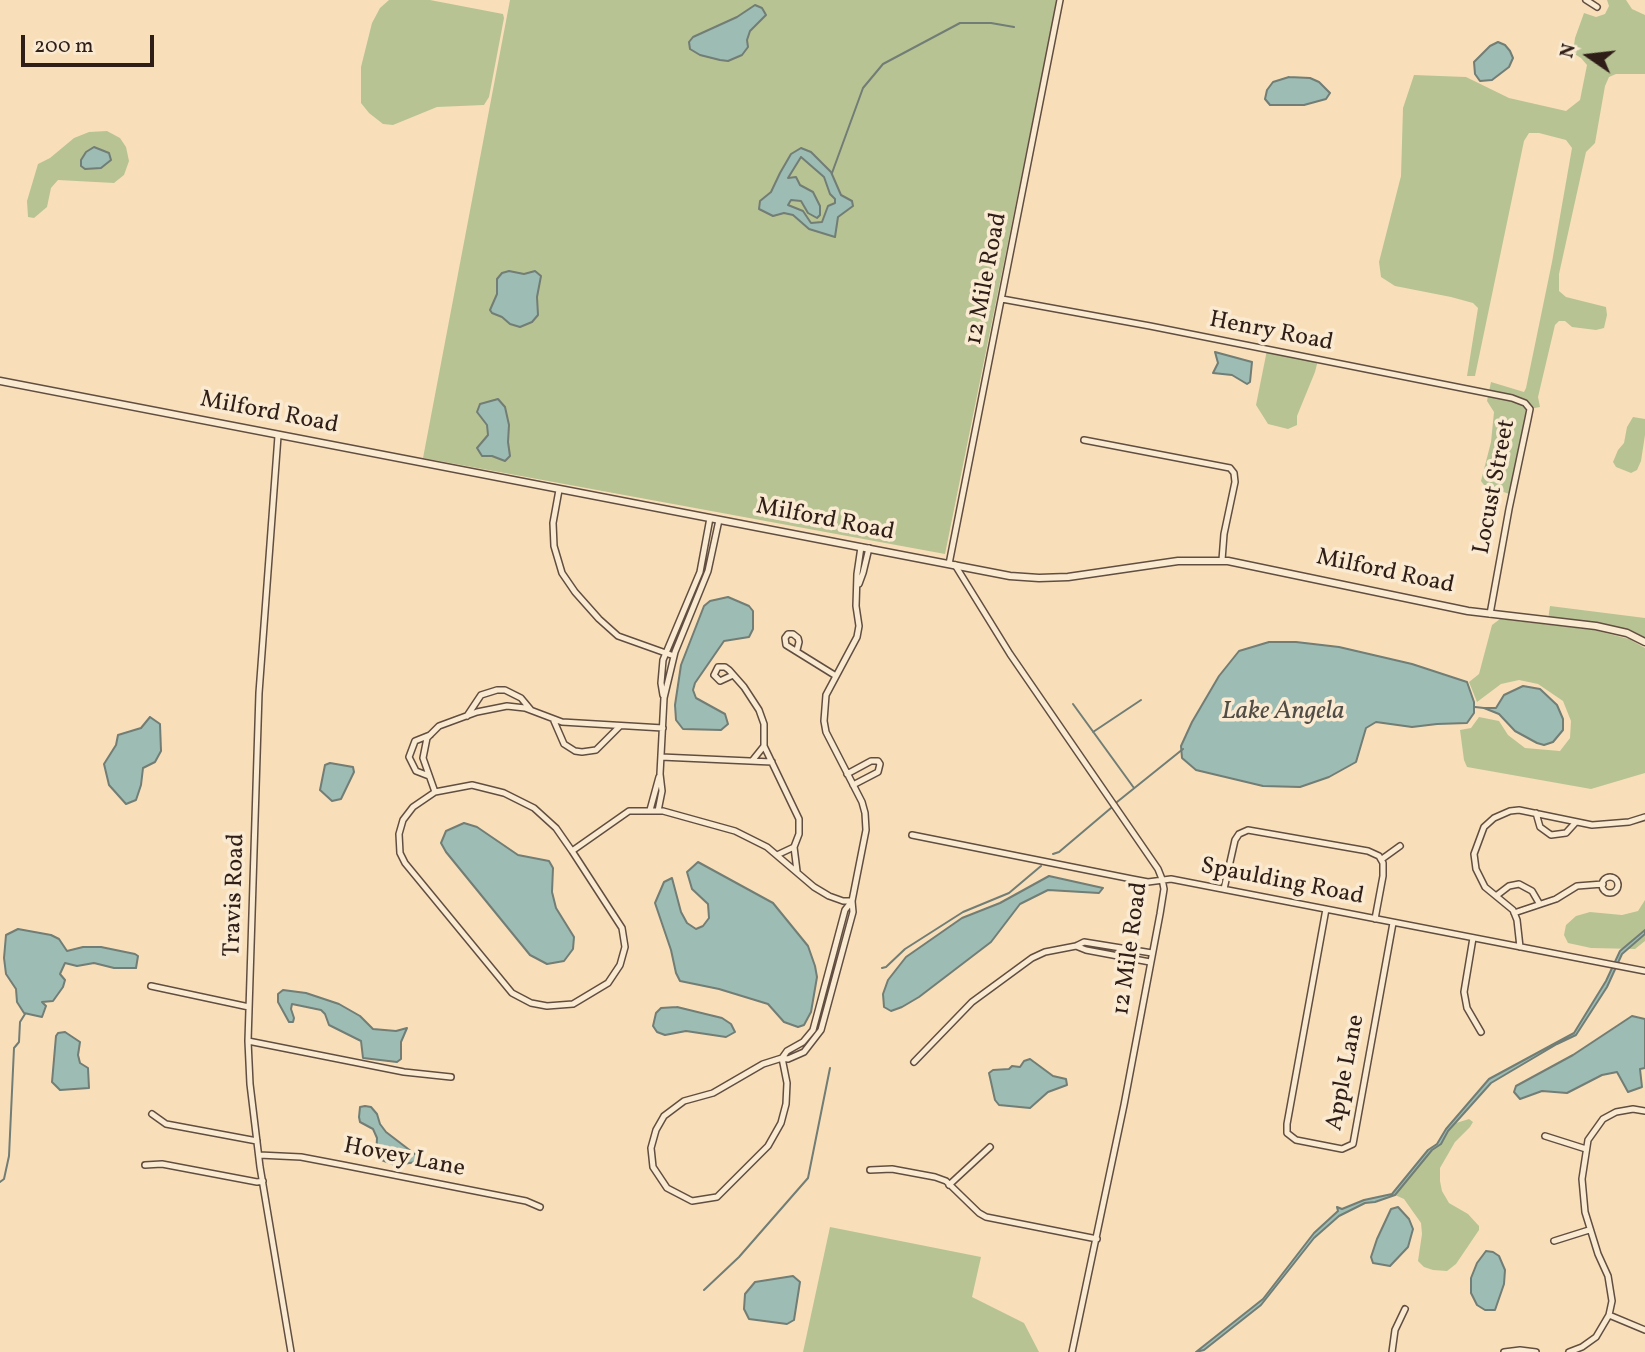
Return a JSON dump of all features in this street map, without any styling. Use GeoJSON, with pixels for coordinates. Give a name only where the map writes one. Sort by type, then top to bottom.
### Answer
{"type":"FeatureCollection","features":[{"type":"Feature","properties":{"kind":"street","name":"12 Mile Road"},"geometry":{"type":"LineString","coordinates":[[1060,0],[952,565],[1163,879],[1164,889],[1152,953],[1097,1238],[1072,1352]]}},
{"type":"Feature","properties":{"kind":"street"},"geometry":{"type":"LineString","coordinates":[[1586,0],[1597,7]]}},
{"type":"Feature","properties":{"kind":"street","name":"Henry Road"},"geometry":{"type":"LineString","coordinates":[[1002,299],[1512,398],[1525,403],[1530,409]]}},
{"type":"Feature","properties":{"kind":"street","name":"Milford Road"},"geometry":{"type":"LineString","coordinates":[[0,381],[1010,576],[1068,577],[1178,561],[1222,561],[1490,614],[1596,626],[1627,633],[1645,642]]}},
{"type":"Feature","properties":{"kind":"street","name":"Locust Street"},"geometry":{"type":"LineString","coordinates":[[1490,614],[1530,409]]}},
{"type":"Feature","properties":{"kind":"street","name":"Travis Road"},"geometry":{"type":"LineString","coordinates":[[278,436],[259,693],[248,1041],[257,1141],[291,1352]]}},
{"type":"Feature","properties":{"kind":"street"},"geometry":{"type":"LineString","coordinates":[[1083,440],[1230,468],[1235,482],[1224,534],[1222,561]]}},
{"type":"Feature","properties":{"kind":"street"},"geometry":{"type":"LineString","coordinates":[[559,490],[552,534],[562,573],[575,592],[599,620],[618,636],[674,656]]}},
{"type":"Feature","properties":{"kind":"street"},"geometry":{"type":"LineString","coordinates":[[658,811],[662,791],[660,774],[664,698],[661,670],[699,572],[710,518]]}},
{"type":"Feature","properties":{"kind":"street"},"geometry":{"type":"LineString","coordinates":[[664,698],[674,656],[708,571],[719,520]]}},
{"type":"Feature","properties":{"kind":"street"},"geometry":{"type":"LineString","coordinates":[[782,1058],[787,1083],[786,1104],[781,1124],[768,1146],[717,1197],[692,1200],[667,1188],[653,1167],[651,1148],[656,1130],[664,1116],[684,1101],[713,1093],[762,1064],[782,1058],[787,1051],[803,1042],[813,1030],[845,910],[852,901],[866,830],[865,813],[826,732],[824,721],[826,695],[857,637],[859,584],[863,573],[865,548]]}},
{"type":"Feature","properties":{"kind":"street"},"geometry":{"type":"LineString","coordinates":[[797,650],[836,676]]}},
{"type":"Feature","properties":{"kind":"street"},"geometry":{"type":"LineString","coordinates":[[733,675],[759,710],[764,724],[764,746],[799,819],[799,834],[794,847],[797,871]]}},
{"type":"Feature","properties":{"kind":"street"},"geometry":{"type":"LineString","coordinates":[[467,716],[481,695],[497,690],[505,690],[521,698],[531,710]]}},
{"type":"Feature","properties":{"kind":"street"},"geometry":{"type":"LineString","coordinates":[[435,792],[423,758],[424,748],[430,735],[439,726],[467,716],[507,706],[531,710],[554,721],[663,727]]}},
{"type":"Feature","properties":{"kind":"street"},"geometry":{"type":"LineString","coordinates":[[554,721],[564,744],[582,752],[596,750],[620,726]]}},
{"type":"Feature","properties":{"kind":"street"},"geometry":{"type":"LineString","coordinates":[[429,776],[416,771],[409,757],[415,741],[430,735]]}},
{"type":"Feature","properties":{"kind":"street"},"geometry":{"type":"LineString","coordinates":[[752,761],[764,746]]}},
{"type":"Feature","properties":{"kind":"street"},"geometry":{"type":"LineString","coordinates":[[661,757],[772,762]]}},
{"type":"Feature","properties":{"kind":"street"},"geometry":{"type":"LineString","coordinates":[[847,774],[872,761],[878,761],[880,764],[878,772],[853,785]]}},
{"type":"Feature","properties":{"kind":"street"},"geometry":{"type":"LineString","coordinates":[[650,810],[660,774]]}},
{"type":"Feature","properties":{"kind":"street"},"geometry":{"type":"LineString","coordinates":[[472,785],[504,793],[534,808],[556,828],[572,850],[622,928],[625,947],[620,965],[608,983],[573,1004],[547,1006],[531,1003],[512,993],[405,863],[400,853],[399,834],[403,820],[412,807],[435,792],[472,785]]}},
{"type":"Feature","properties":{"kind":"street"},"geometry":{"type":"LineString","coordinates":[[1520,947],[1514,912],[1508,904],[1485,887],[1479,878],[1474,854],[1484,827],[1494,818],[1510,811],[1526,810],[1592,825],[1629,822],[1645,817]]}},
{"type":"Feature","properties":{"kind":"street"},"geometry":{"type":"LineString","coordinates":[[572,850],[629,811],[658,811],[735,831],[778,855],[829,897],[852,901]]}},
{"type":"Feature","properties":{"kind":"street"},"geometry":{"type":"LineString","coordinates":[[1536,813],[1540,827],[1551,835],[1566,833],[1576,822]]}},
{"type":"Feature","properties":{"kind":"street"},"geometry":{"type":"LineString","coordinates":[[1224,889],[1235,840],[1239,834],[1248,830],[1368,851],[1382,859]]}},
{"type":"Feature","properties":{"kind":"street","name":"Spaulding Road"},"geometry":{"type":"LineString","coordinates":[[912,835],[1148,882],[1163,879],[1224,889],[1645,971]]}},
{"type":"Feature","properties":{"kind":"street"},"geometry":{"type":"LineString","coordinates":[[1382,859],[1400,846]]}},
{"type":"Feature","properties":{"kind":"street"},"geometry":{"type":"LineString","coordinates":[[778,855],[794,847]]}},
{"type":"Feature","properties":{"kind":"street"},"geometry":{"type":"LineString","coordinates":[[1375,919],[1383,876],[1382,859]]}},
{"type":"Feature","properties":{"kind":"street"},"geometry":{"type":"LineString","coordinates":[[1496,896],[1519,884],[1532,891],[1539,903]]}},
{"type":"Feature","properties":{"kind":"street"},"geometry":{"type":"LineString","coordinates":[[1514,912],[1556,899],[1577,886],[1603,884]]}},
{"type":"Feature","properties":{"kind":"street","name":"Apple Lane"},"geometry":{"type":"LineString","coordinates":[[1325,909],[1287,1124],[1287,1133],[1296,1140],[1342,1149],[1353,1144],[1393,923]]}},
{"type":"Feature","properties":{"kind":"street"},"geometry":{"type":"LineString","coordinates":[[1473,938],[1464,992],[1467,1008],[1481,1032]]}},
{"type":"Feature","properties":{"kind":"street"},"geometry":{"type":"LineString","coordinates":[[914,1062],[972,1002],[1032,958],[1084,942],[1152,953]]}},
{"type":"Feature","properties":{"kind":"street"},"geometry":{"type":"LineString","coordinates":[[1076,946],[1150,962]]}},
{"type":"Feature","properties":{"kind":"street"},"geometry":{"type":"LineString","coordinates":[[1118,955],[1119,947]]}},
{"type":"Feature","properties":{"kind":"street"},"geometry":{"type":"LineString","coordinates":[[152,986],[249,1007]]}},
{"type":"Feature","properties":{"kind":"street"},"geometry":{"type":"LineString","coordinates":[[248,1041],[404,1072],[451,1077]]}},
{"type":"Feature","properties":{"kind":"street"},"geometry":{"type":"LineString","coordinates":[[1570,1352],[1596,1337],[1609,1315],[1612,1301],[1609,1282],[1589,1230],[1582,1188],[1586,1149],[1593,1131],[1609,1115],[1624,1110],[1645,1111]]}},
{"type":"Feature","properties":{"kind":"street"},"geometry":{"type":"LineString","coordinates":[[152,1114],[166,1124],[257,1141]]}},
{"type":"Feature","properties":{"kind":"street"},"geometry":{"type":"LineString","coordinates":[[1545,1136],[1586,1149]]}},
{"type":"Feature","properties":{"kind":"street"},"geometry":{"type":"LineString","coordinates":[[949,1185],[990,1147]]}},
{"type":"Feature","properties":{"kind":"street","name":"Hovey Lane"},"geometry":{"type":"LineString","coordinates":[[259,1155],[301,1157],[343,1164],[526,1201],[540,1208]]}},
{"type":"Feature","properties":{"kind":"street"},"geometry":{"type":"LineString","coordinates":[[145,1165],[162,1164],[263,1181]]}},
{"type":"Feature","properties":{"kind":"street"},"geometry":{"type":"LineString","coordinates":[[870,1170],[902,1170],[935,1177],[949,1185],[986,1217],[1097,1238]]}},
{"type":"Feature","properties":{"kind":"street"},"geometry":{"type":"LineString","coordinates":[[1553,1241],[1589,1230]]}},
{"type":"Feature","properties":{"kind":"street"},"geometry":{"type":"LineString","coordinates":[[1392,1352],[1395,1330],[1405,1309]]}},
{"type":"Feature","properties":{"kind":"street"},"geometry":{"type":"LineString","coordinates":[[1609,1315],[1645,1330]]}},
{"type":"Feature","properties":{"kind":"street"},"geometry":{"type":"LineString","coordinates":[[1504,1352],[1536,1352]]}},
{"type":"Feature","properties":{"kind":"green space"},"geometry":{"type":"Polygon","coordinates":[[[389,0],[430,0],[503,14],[489,97],[484,105],[437,107],[393,125],[383,124],[369,113],[361,103],[361,67],[372,23],[380,8],[389,0]]]}},
{"type":"Feature","properties":{"kind":"green space"},"geometry":{"type":"Polygon","coordinates":[[[510,0],[1057,0],[945,554],[423,458],[510,0]]]}},
{"type":"Feature","properties":{"kind":"green space"},"geometry":{"type":"Polygon","coordinates":[[[1607,0],[1626,0],[1632,9],[1645,15],[1645,74],[1616,74],[1609,77],[1605,86],[1595,143],[1586,152],[1559,274],[1559,291],[1566,297],[1606,307],[1607,315],[1604,328],[1596,330],[1572,327],[1565,321],[1559,321],[1555,325],[1538,397],[1540,407],[1530,409],[1512,495],[1484,485],[1481,481],[1491,442],[1494,412],[1487,401],[1491,382],[1524,392],[1526,388],[1572,148],[1566,140],[1539,133],[1529,133],[1524,141],[1475,376],[1467,376],[1478,308],[1473,303],[1451,297],[1395,286],[1381,277],[1379,262],[1401,176],[1403,108],[1414,75],[1466,77],[1509,98],[1566,111],[1580,100],[1587,65],[1573,53],[1584,13],[1596,17],[1605,14],[1609,6],[1607,0]]]}},
{"type":"Feature","properties":{"kind":"green space"},"geometry":{"type":"Polygon","coordinates":[[[107,131],[120,138],[126,147],[129,161],[124,175],[114,183],[58,180],[51,188],[47,207],[34,218],[28,217],[27,201],[38,164],[50,158],[74,138],[89,132],[107,131]]]}},
{"type":"Feature","properties":{"kind":"green space"},"geometry":{"type":"Polygon","coordinates":[[[1267,350],[1318,360],[1297,416],[1297,425],[1288,429],[1268,424],[1256,405],[1267,350]]]}},
{"type":"Feature","properties":{"kind":"green space"},"geometry":{"type":"Polygon","coordinates":[[[1633,417],[1645,419],[1645,435],[1641,461],[1637,470],[1631,473],[1616,467],[1613,462],[1624,443],[1627,427],[1633,417]]]}},
{"type":"Feature","properties":{"kind":"green space"},"geometry":{"type":"Polygon","coordinates":[[[1550,606],[1645,618],[1645,643],[1627,633],[1548,620],[1550,606]]]}},
{"type":"Feature","properties":{"kind":"green space"},"geometry":{"type":"Polygon","coordinates":[[[1500,619],[1594,630],[1629,639],[1645,648],[1645,773],[1591,789],[1467,767],[1460,730],[1471,728],[1479,717],[1499,721],[1508,735],[1525,748],[1560,751],[1570,738],[1571,721],[1563,701],[1538,684],[1519,680],[1501,684],[1477,702],[1469,682],[1479,674],[1492,625],[1500,619]]]}},
{"type":"Feature","properties":{"kind":"green space"},"geometry":{"type":"Polygon","coordinates":[[[1645,900],[1645,941],[1635,949],[1591,948],[1568,943],[1564,935],[1566,925],[1576,916],[1590,912],[1622,915],[1638,911],[1645,900]]]}},
{"type":"Feature","properties":{"kind":"green space"},"geometry":{"type":"Polygon","coordinates":[[[1469,1119],[1473,1122],[1455,1142],[1440,1168],[1440,1181],[1449,1203],[1468,1214],[1479,1226],[1479,1230],[1456,1264],[1447,1271],[1433,1270],[1418,1261],[1421,1223],[1404,1199],[1395,1195],[1432,1150],[1443,1141],[1449,1129],[1456,1123],[1469,1119]]]}},
{"type":"Feature","properties":{"kind":"green space"},"geometry":{"type":"Polygon","coordinates":[[[830,1227],[981,1257],[972,1297],[1024,1323],[1039,1352],[803,1352],[830,1227]]]}},
{"type":"Feature","properties":{"kind":"water"},"geometry":{"type":"Polygon","coordinates":[[[755,5],[762,8],[766,15],[750,31],[748,47],[742,55],[728,61],[700,55],[690,49],[689,42],[693,37],[737,17],[755,5]]]}},
{"type":"Feature","properties":{"kind":"water"},"geometry":{"type":"Polygon","coordinates":[[[1498,42],[1510,51],[1513,58],[1509,67],[1492,80],[1480,81],[1475,74],[1474,62],[1498,42]]]}},
{"type":"Feature","properties":{"kind":"water"},"geometry":{"type":"Polygon","coordinates":[[[1289,77],[1310,78],[1319,82],[1330,93],[1326,99],[1304,105],[1270,105],[1265,99],[1267,90],[1273,82],[1289,77]]]}},
{"type":"Feature","properties":{"kind":"water"},"geometry":{"type":"Polygon","coordinates":[[[94,147],[109,153],[111,160],[101,168],[85,169],[81,166],[81,160],[86,152],[94,147]]]}},
{"type":"Feature","properties":{"kind":"water"},"geometry":{"type":"Polygon","coordinates":[[[801,148],[811,152],[831,172],[841,195],[852,201],[853,206],[838,217],[835,237],[809,229],[793,215],[784,213],[773,216],[759,209],[760,201],[771,192],[791,154],[801,148]],[[801,157],[788,178],[796,177],[800,185],[813,192],[820,206],[820,215],[817,218],[808,213],[801,201],[791,200],[788,205],[803,211],[811,223],[822,222],[828,206],[835,203],[824,177],[801,157]]]}},
{"type":"Feature","properties":{"kind":"water"},"geometry":{"type":"Polygon","coordinates":[[[509,271],[524,274],[535,271],[541,276],[537,297],[538,315],[532,322],[520,327],[510,324],[490,310],[497,294],[497,279],[502,273],[509,271]]]}},
{"type":"Feature","properties":{"kind":"water"},"geometry":{"type":"Polygon","coordinates":[[[1215,352],[1252,362],[1250,382],[1247,384],[1232,375],[1213,373],[1218,363],[1215,352]]]}},
{"type":"Feature","properties":{"kind":"water"},"geometry":{"type":"Polygon","coordinates":[[[498,399],[505,407],[509,425],[510,456],[505,461],[492,456],[482,456],[477,448],[488,435],[487,425],[477,412],[480,404],[498,399]]]}},
{"type":"Feature","properties":{"kind":"water"},"geometry":{"type":"Polygon","coordinates":[[[728,597],[749,606],[753,611],[753,629],[749,637],[724,641],[693,690],[696,698],[725,714],[728,724],[721,730],[683,729],[676,720],[675,705],[681,665],[704,606],[710,601],[728,597]]]}},
{"type":"Feature","properties":{"kind":"water","name":"Lake Angela"},"geometry":{"type":"Polygon","coordinates":[[[1269,642],[1339,647],[1412,664],[1467,682],[1474,702],[1474,713],[1467,723],[1412,727],[1376,722],[1366,728],[1356,762],[1329,777],[1300,787],[1263,786],[1196,770],[1182,758],[1181,746],[1192,722],[1219,676],[1239,651],[1269,642]]]}},
{"type":"Feature","properties":{"kind":"water"},"geometry":{"type":"Polygon","coordinates":[[[1523,686],[1540,689],[1557,705],[1563,719],[1563,730],[1553,742],[1544,745],[1537,743],[1515,731],[1499,714],[1484,708],[1496,708],[1504,695],[1523,686]]]}},
{"type":"Feature","properties":{"kind":"water"},"geometry":{"type":"Polygon","coordinates":[[[150,717],[160,724],[161,751],[155,762],[143,768],[136,800],[126,804],[109,785],[104,764],[116,745],[118,735],[141,728],[150,717]]]}},
{"type":"Feature","properties":{"kind":"water"},"geometry":{"type":"Polygon","coordinates":[[[330,763],[353,767],[354,772],[341,799],[332,801],[320,790],[325,765],[330,763]]]}},
{"type":"Feature","properties":{"kind":"water"},"geometry":{"type":"Polygon","coordinates":[[[464,823],[477,827],[518,855],[549,861],[553,868],[552,892],[556,908],[574,937],[573,949],[564,961],[547,964],[530,955],[446,852],[441,843],[446,831],[464,823]]]}},
{"type":"Feature","properties":{"kind":"water"},"geometry":{"type":"Polygon","coordinates":[[[698,862],[773,903],[808,946],[817,977],[811,1012],[804,1025],[798,1027],[784,1022],[768,1004],[719,989],[680,981],[655,903],[664,882],[672,878],[681,912],[687,923],[696,929],[703,926],[709,918],[708,904],[692,889],[687,872],[698,862]]]}},
{"type":"Feature","properties":{"kind":"water"},"geometry":{"type":"Polygon","coordinates":[[[1049,876],[1103,888],[1099,893],[1048,890],[1020,904],[991,942],[919,997],[891,1011],[884,1007],[883,994],[888,980],[906,957],[962,918],[1000,903],[1049,876]]]}},
{"type":"Feature","properties":{"kind":"water"},"geometry":{"type":"Polygon","coordinates":[[[18,929],[51,935],[59,939],[67,951],[83,947],[101,947],[135,954],[138,956],[136,968],[114,968],[94,963],[77,966],[65,963],[60,974],[65,980],[63,987],[53,1001],[42,1002],[46,1006],[42,1017],[24,1013],[17,1002],[16,989],[6,974],[4,958],[6,935],[18,929]]]}},
{"type":"Feature","properties":{"kind":"water"},"geometry":{"type":"Polygon","coordinates":[[[1645,930],[1645,934],[1622,954],[1607,987],[1576,1035],[1491,1083],[1395,1195],[1365,1203],[1339,1216],[1314,1238],[1261,1305],[1204,1350],[1196,1352],[1263,1299],[1314,1233],[1338,1211],[1337,1207],[1342,1209],[1364,1200],[1392,1194],[1428,1150],[1437,1144],[1446,1129],[1489,1079],[1574,1033],[1606,981],[1620,951],[1645,930]]]}},
{"type":"Feature","properties":{"kind":"water"},"geometry":{"type":"Polygon","coordinates":[[[283,990],[306,993],[339,1004],[360,1016],[373,1029],[396,1031],[407,1028],[401,1042],[401,1059],[397,1062],[363,1058],[361,1041],[329,1025],[321,1010],[292,1004],[294,1018],[293,1022],[289,1022],[278,1002],[278,994],[283,990]]]}},
{"type":"Feature","properties":{"kind":"water"},"geometry":{"type":"Polygon","coordinates":[[[677,1007],[722,1018],[731,1024],[735,1032],[726,1037],[686,1031],[665,1035],[657,1032],[653,1026],[656,1013],[661,1008],[677,1007]]]}},
{"type":"Feature","properties":{"kind":"water"},"geometry":{"type":"Polygon","coordinates":[[[1632,1016],[1645,1019],[1645,1068],[1640,1069],[1642,1087],[1628,1092],[1617,1072],[1602,1075],[1567,1093],[1542,1091],[1520,1099],[1514,1092],[1516,1086],[1573,1055],[1632,1016]]]}},
{"type":"Feature","properties":{"kind":"water"},"geometry":{"type":"Polygon","coordinates":[[[65,1032],[80,1042],[78,1055],[80,1063],[88,1068],[89,1088],[60,1090],[52,1082],[56,1036],[65,1032]]]}},
{"type":"Feature","properties":{"kind":"water"},"geometry":{"type":"Polygon","coordinates":[[[1030,1059],[1053,1076],[1066,1079],[1067,1085],[1048,1092],[1030,1108],[999,1105],[995,1100],[989,1073],[1012,1066],[1020,1067],[1024,1061],[1030,1059]]]}},
{"type":"Feature","properties":{"kind":"water"},"geometry":{"type":"Polygon","coordinates":[[[360,1107],[371,1107],[377,1114],[386,1132],[416,1155],[417,1162],[395,1165],[376,1158],[377,1138],[373,1129],[360,1122],[360,1107]]]}},
{"type":"Feature","properties":{"kind":"water"},"geometry":{"type":"Polygon","coordinates":[[[1398,1207],[1409,1219],[1413,1229],[1408,1247],[1390,1266],[1373,1263],[1371,1257],[1377,1239],[1391,1209],[1398,1207]]]}},
{"type":"Feature","properties":{"kind":"water"},"geometry":{"type":"Polygon","coordinates":[[[1486,1251],[1499,1256],[1505,1270],[1504,1284],[1495,1310],[1485,1310],[1477,1305],[1471,1293],[1471,1278],[1486,1251]]]}},
{"type":"Feature","properties":{"kind":"water"},"geometry":{"type":"Polygon","coordinates":[[[793,1276],[800,1282],[794,1320],[787,1324],[749,1319],[744,1309],[745,1294],[755,1282],[793,1276]]]}},
{"type":"Feature","properties":{"kind":"waterway"},"geometry":{"type":"LineString","coordinates":[[832,173],[863,88],[883,64],[960,23],[991,23],[1014,27]]}},
{"type":"Feature","properties":{"kind":"waterway"},"geometry":{"type":"LineString","coordinates":[[1093,732],[1141,700]]}},
{"type":"Feature","properties":{"kind":"waterway"},"geometry":{"type":"LineString","coordinates":[[1073,704],[1134,788]]}},
{"type":"Feature","properties":{"kind":"waterway"},"geometry":{"type":"LineString","coordinates":[[1475,707],[1484,708]]}},
{"type":"Feature","properties":{"kind":"waterway"},"geometry":{"type":"LineString","coordinates":[[1117,802],[1183,749]]}},
{"type":"Feature","properties":{"kind":"waterway"},"geometry":{"type":"LineString","coordinates":[[1053,854],[1059,852],[1111,808]]}},
{"type":"Feature","properties":{"kind":"waterway"},"geometry":{"type":"LineString","coordinates":[[882,968],[905,949],[963,912],[1009,893],[1041,866]]}},
{"type":"Feature","properties":{"kind":"waterway"},"geometry":{"type":"LineString","coordinates":[[0,1182],[4,1179],[9,1156],[14,1048],[19,1042],[20,1022],[25,1014]]}},
{"type":"Feature","properties":{"kind":"waterway"},"geometry":{"type":"LineString","coordinates":[[704,1290],[739,1257],[808,1178],[830,1068]]}}]}
